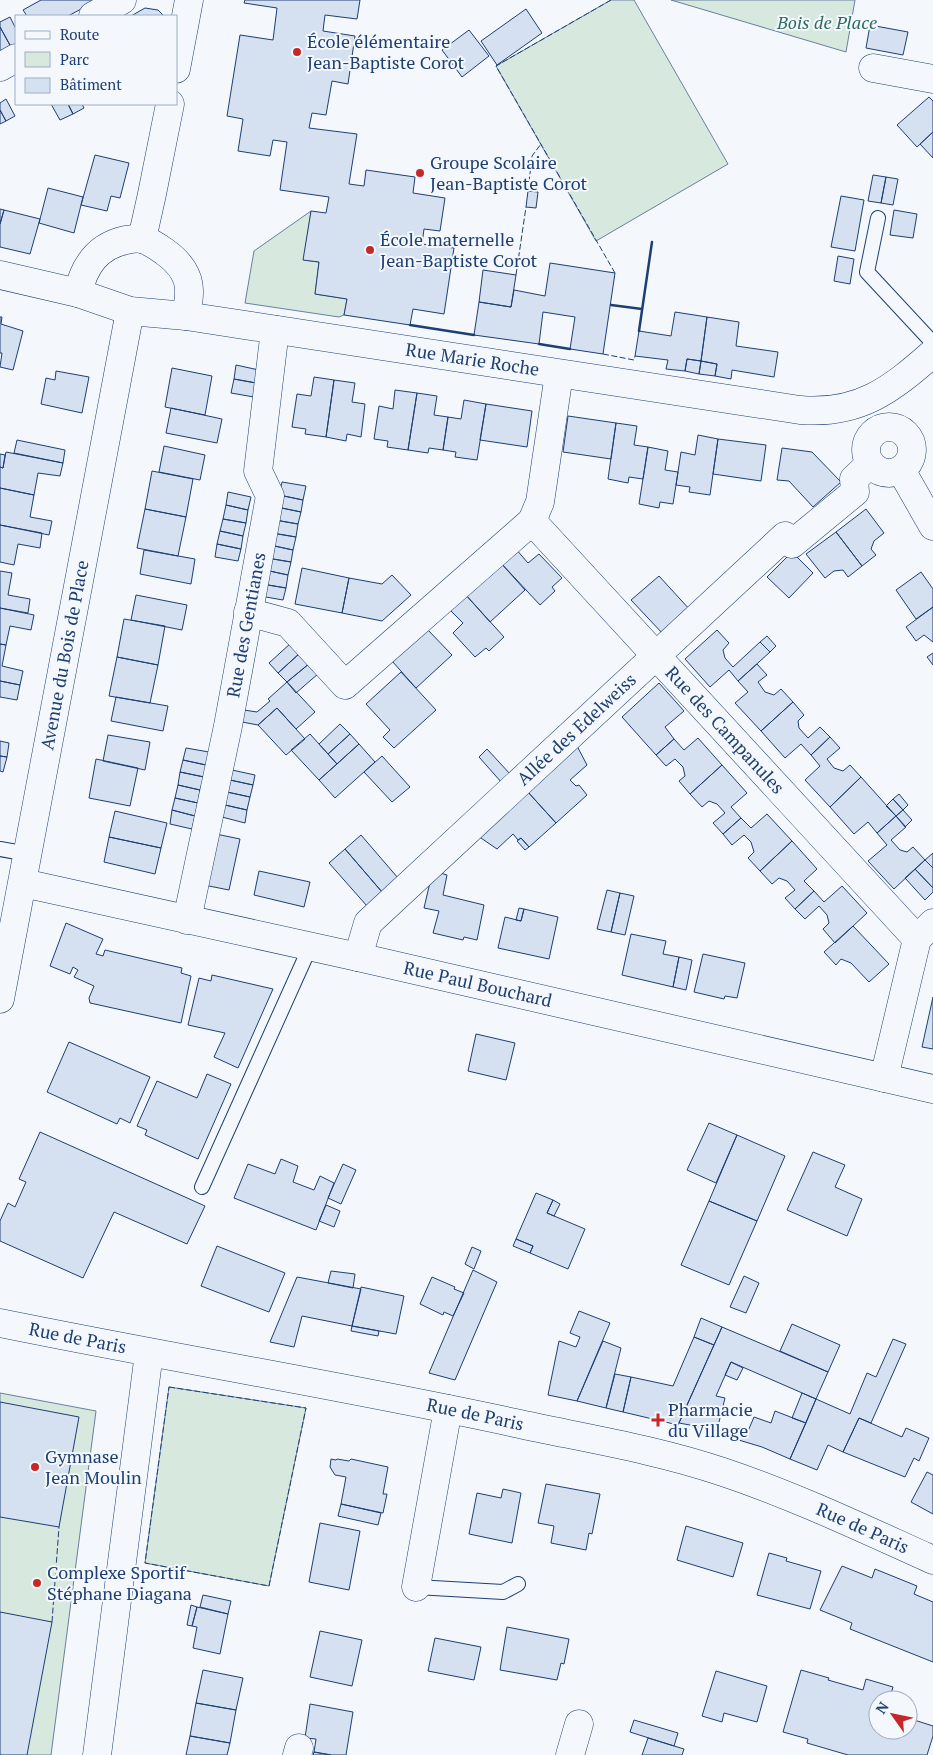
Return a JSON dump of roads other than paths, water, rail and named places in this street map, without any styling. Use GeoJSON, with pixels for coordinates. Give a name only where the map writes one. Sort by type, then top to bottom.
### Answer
{"type":"FeatureCollection","features":[{"type":"Feature","properties":{"kind":"street"},"geometry":{"type":"LineString","coordinates":[[94,15],[122,0]]}},
{"type":"Feature","properties":{"kind":"street"},"geometry":{"type":"LineString","coordinates":[[178,58],[189,0]]}},
{"type":"Feature","properties":{"kind":"street"},"geometry":{"type":"LineString","coordinates":[[0,67],[15,59]]}},
{"type":"Feature","properties":{"kind":"street"},"geometry":{"type":"LineString","coordinates":[[873,68],[933,79]]}},
{"type":"Feature","properties":{"kind":"street"},"geometry":{"type":"LineString","coordinates":[[142,239],[170,105]]}},
{"type":"Feature","properties":{"kind":"street"},"geometry":{"type":"LineString","coordinates":[[78,293],[81,278],[96,256],[119,242],[142,239],[155,245],[180,265],[187,280],[190,293],[186,316]]}},
{"type":"Feature","properties":{"kind":"street","name":"Rue Marie Roche"},"geometry":{"type":"LineString","coordinates":[[0,275],[78,293],[130,311],[186,316],[559,374],[820,412],[861,404],[905,378],[933,353]]}},
{"type":"Feature","properties":{"kind":"street","name":"Avenue du Bois de Place"},"geometry":{"type":"LineString","coordinates":[[0,998],[130,311]]}},
{"type":"Feature","properties":{"kind":"street","name":"Rue des Gentianes"},"geometry":{"type":"LineString","coordinates":[[187,920],[228,726],[270,496],[258,471],[275,330]]}},
{"type":"Feature","properties":{"kind":"street"},"geometry":{"type":"LineString","coordinates":[[248,612],[288,623],[345,685],[532,521],[540,502],[559,374]]}},
{"type":"Feature","properties":{"kind":"street"},"geometry":{"type":"LineString","coordinates":[[861,404],[877,430]]}},
{"type":"Feature","properties":{"kind":"street"},"geometry":{"type":"LineString","coordinates":[[915,462],[893,473],[876,469],[870,464],[866,455],[866,445],[870,436],[877,430],[885,427],[894,427],[908,437],[933,526]]}},
{"type":"Feature","properties":{"kind":"street","name":"Allée des Edelweiss"},"geometry":{"type":"LineString","coordinates":[[358,957],[368,923],[785,536],[792,544],[855,492],[854,478],[870,464]]}},
{"type":"Feature","properties":{"kind":"street","name":"Rue des Campanules"},"geometry":{"type":"LineString","coordinates":[[532,521],[656,656],[925,931]]}},
{"type":"Feature","properties":{"kind":"street","name":"Rue Paul Bouchard"},"geometry":{"type":"LineString","coordinates":[[23,883],[310,946],[933,1089]]}},
{"type":"Feature","properties":{"kind":"street"},"geometry":{"type":"LineString","coordinates":[[884,1078],[925,931]]}},
{"type":"Feature","properties":{"kind":"street","name":"Rue de Paris"},"geometry":{"type":"LineString","coordinates":[[0,1323],[448,1409],[657,1454],[721,1471],[816,1508],[933,1560]]}},
{"type":"Feature","properties":{"kind":"street"},"geometry":{"type":"LineString","coordinates":[[97,1755],[149,1353]]}},
{"type":"Feature","properties":{"kind":"street"},"geometry":{"type":"LineString","coordinates":[[416,1587],[448,1409]]}},
{"type":"Feature","properties":{"kind":"street"},"geometry":{"type":"LineString","coordinates":[[570,1755],[579,1724]]}},
{"type":"Feature","properties":{"kind":"lane"},"geometry":{"type":"LineString","coordinates":[[878,218],[867,272],[933,342]]}},
{"type":"Feature","properties":{"kind":"lane"},"geometry":{"type":"LineString","coordinates":[[0,849],[28,854]]}},
{"type":"Feature","properties":{"kind":"lane"},"geometry":{"type":"LineString","coordinates":[[202,1187],[310,946]]}},
{"type":"Feature","properties":{"kind":"lane"},"geometry":{"type":"LineString","coordinates":[[416,1587],[504,1592],[518,1584]]}},
{"type":"Feature","properties":{"kind":"place","name":"École élémentaire Jean-Baptiste Corot"},"geometry":{"type":"Point","coordinates":[297,52]}},
{"type":"Feature","properties":{"kind":"place","name":"Groupe Scolaire Jean-Baptiste Corot"},"geometry":{"type":"Point","coordinates":[420,173]}},
{"type":"Feature","properties":{"kind":"place","name":"École maternelle Jean-Baptiste Corot"},"geometry":{"type":"Point","coordinates":[370,250]}},
{"type":"Feature","properties":{"kind":"place","name":"Pharmacie du Village"},"geometry":{"type":"Point","coordinates":[658,1420]}},
{"type":"Feature","properties":{"kind":"place","name":"Gymnase Jean Moulin"},"geometry":{"type":"Point","coordinates":[35,1467]}},
{"type":"Feature","properties":{"kind":"place","name":"Complexe Sportif Stéphane Diagana"},"geometry":{"type":"Point","coordinates":[37,1583]}},
{"type":"Feature","properties":{"kind":"park label","name":"Bois de Place"},"geometry":{"type":"Point","coordinates":[827,23]}}]}
